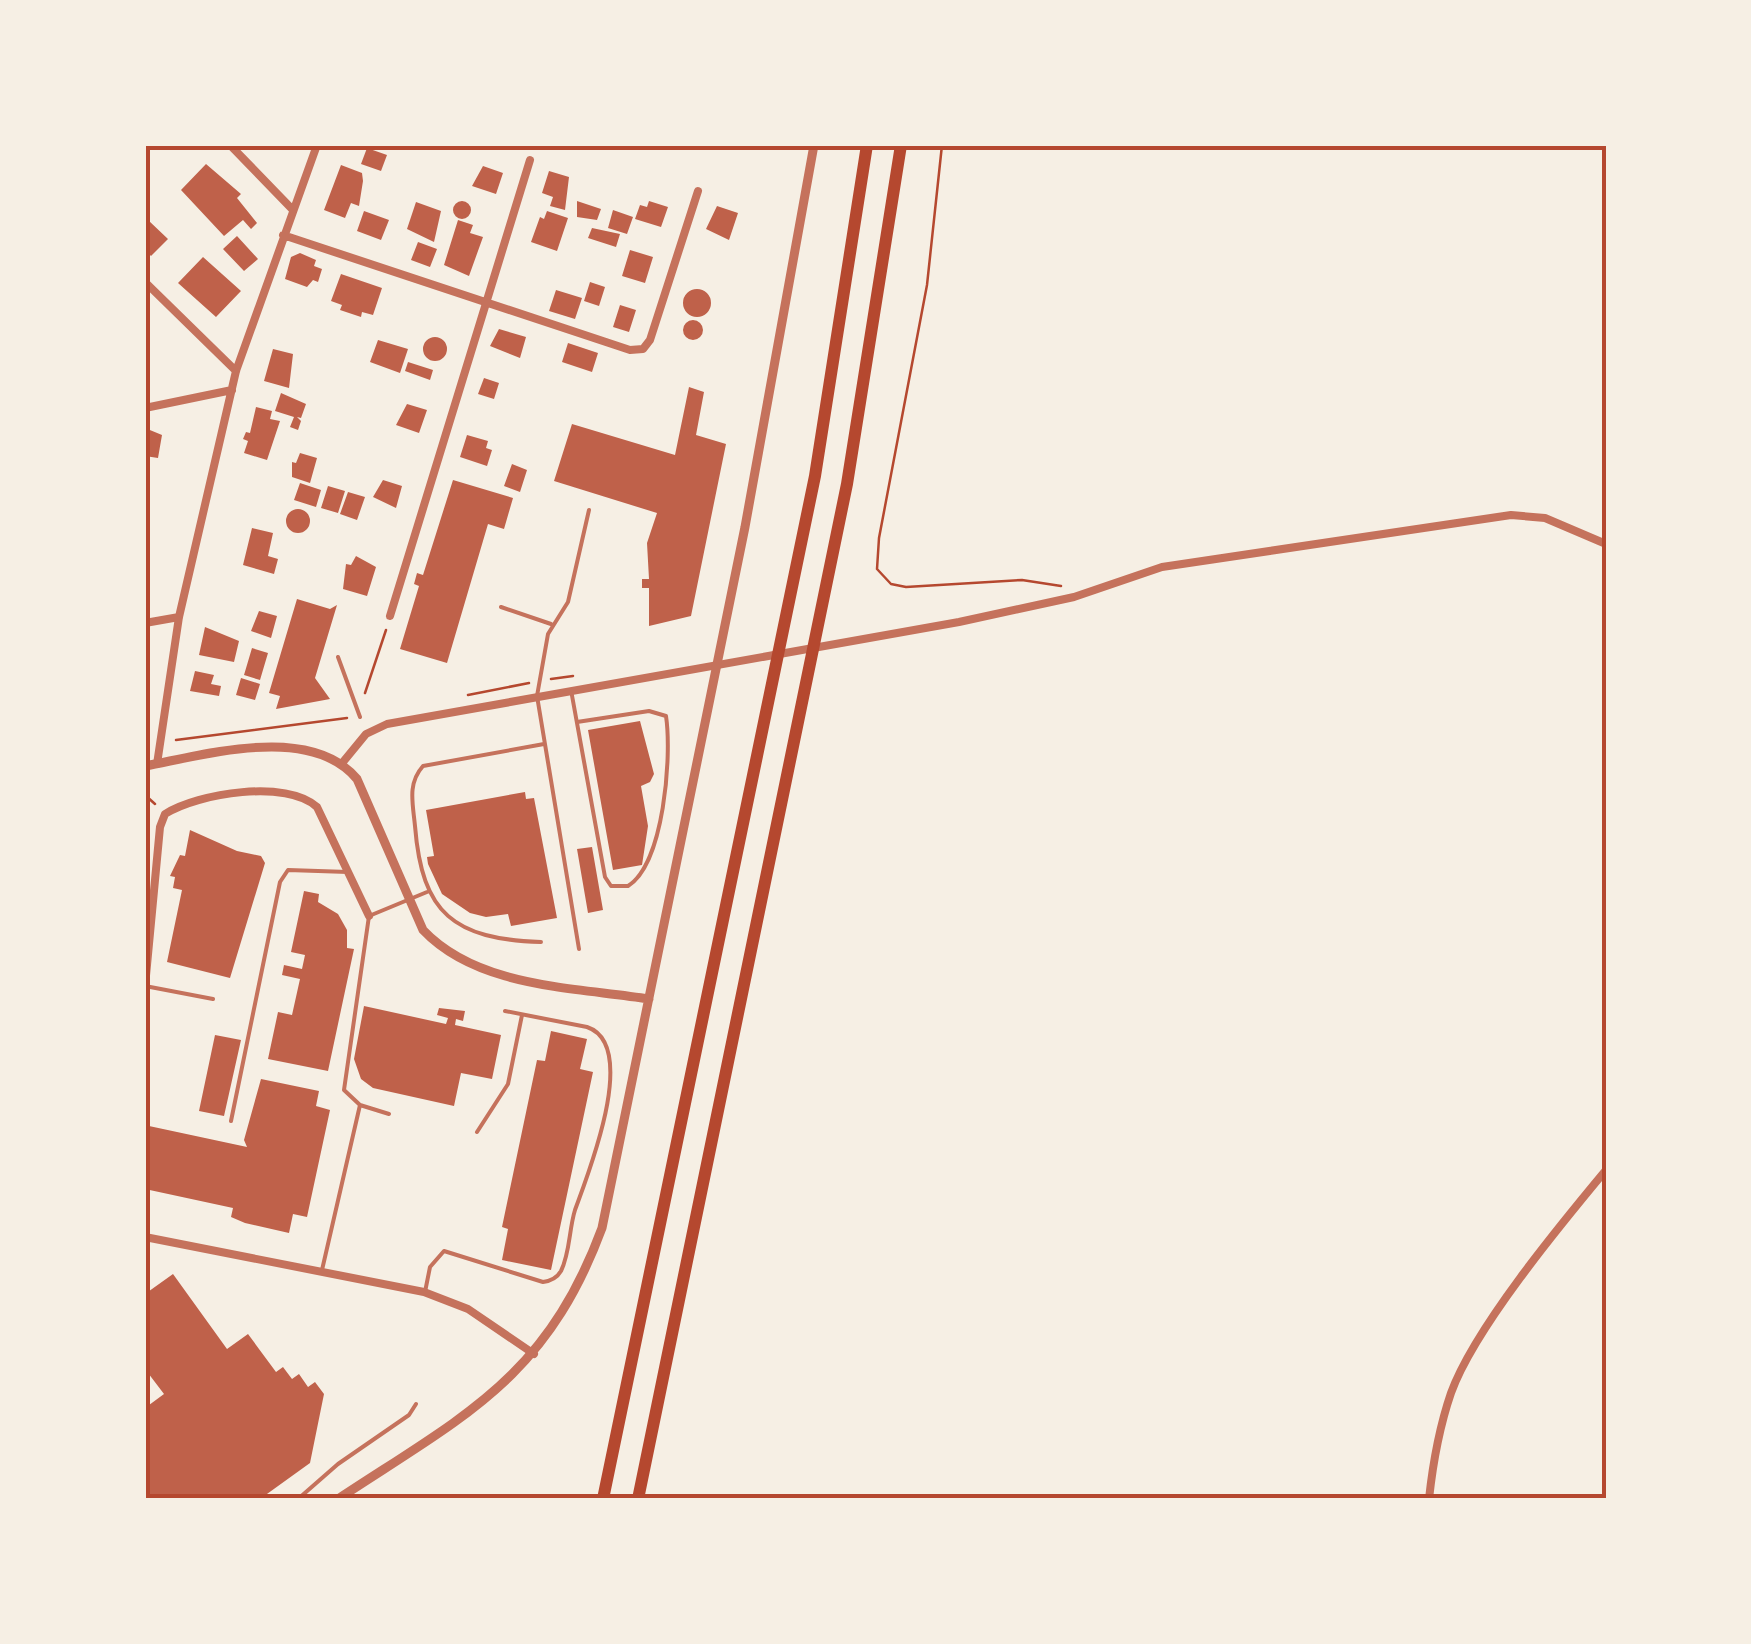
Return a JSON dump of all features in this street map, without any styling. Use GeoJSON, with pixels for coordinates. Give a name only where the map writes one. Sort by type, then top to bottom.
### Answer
{"type":"FeatureCollection","features":[{"type":"Feature","properties":{"kind":"highway"},"geometry":{"type":"LineString","coordinates":[[603,1499],[811,494],[867,145]]}},
{"type":"Feature","properties":{"kind":"highway"},"geometry":{"type":"LineString","coordinates":[[638,1499],[844,502],[901,145]]}},
{"type":"Feature","properties":{"kind":"street"},"geometry":{"type":"LineString","coordinates":[[230,145],[292,209]]}},
{"type":"Feature","properties":{"kind":"street"},"geometry":{"type":"LineString","coordinates":[[157,764],[157,741],[179,617],[236,370],[318,145]]}},
{"type":"Feature","properties":{"kind":"street"},"geometry":{"type":"LineString","coordinates":[[338,1499],[492,1397],[534,1354],[582,1281],[602,1228],[745,527],[814,145]]}},
{"type":"Feature","properties":{"kind":"street"},"geometry":{"type":"LineString","coordinates":[[390,616],[530,160]]}},
{"type":"Feature","properties":{"kind":"street"},"geometry":{"type":"LineString","coordinates":[[283,234],[486,305],[630,350],[642,349],[650,340],[698,191]]}},
{"type":"Feature","properties":{"kind":"street"},"geometry":{"type":"LineString","coordinates":[[145,282],[236,370]]}},
{"type":"Feature","properties":{"kind":"street"},"geometry":{"type":"LineString","coordinates":[[145,408],[232,390]]}},
{"type":"Feature","properties":{"kind":"street"},"geometry":{"type":"LineString","coordinates":[[343,762],[366,734],[387,724],[959,622],[1086,593],[1162,567],[1475,517],[1545,518],[1606,544]]}},
{"type":"Feature","properties":{"kind":"street"},"geometry":{"type":"LineString","coordinates":[[145,623],[179,617]]}},
{"type":"Feature","properties":{"kind":"street"},"geometry":{"type":"LineString","coordinates":[[145,766],[285,746],[304,747],[343,762],[357,779],[422,930],[440,949],[464,963],[508,976],[649,1000]]}},
{"type":"Feature","properties":{"kind":"street"},"geometry":{"type":"LineString","coordinates":[[145,986],[165,814],[180,804],[259,792],[295,792],[317,808],[369,916]]}},
{"type":"Feature","properties":{"kind":"street"},"geometry":{"type":"LineString","coordinates":[[1429,1499],[1434,1449],[1452,1389],[1483,1333],[1606,1170]]}},
{"type":"Feature","properties":{"kind":"street"},"geometry":{"type":"LineString","coordinates":[[145,1237],[424,1292],[468,1309],[534,1354]]}},
{"type":"Feature","properties":{"kind":"lane"},"geometry":{"type":"LineString","coordinates":[[579,949],[538,681],[552,624],[568,602],[590,510]]}},
{"type":"Feature","properties":{"kind":"lane"},"geometry":{"type":"LineString","coordinates":[[501,608],[552,624]]}},
{"type":"Feature","properties":{"kind":"lane"},"geometry":{"type":"LineString","coordinates":[[338,657],[360,717]]}},
{"type":"Feature","properties":{"kind":"lane"},"geometry":{"type":"LineString","coordinates":[[571,690],[605,877],[611,886],[628,886],[646,868],[669,772],[666,716],[649,711],[577,722]]}},
{"type":"Feature","properties":{"kind":"lane"},"geometry":{"type":"LineString","coordinates":[[540,942],[470,931],[450,920],[427,892],[417,853],[411,788],[414,776],[423,766],[545,744]]}},
{"type":"Feature","properties":{"kind":"lane"},"geometry":{"type":"LineString","coordinates":[[231,1122],[280,882],[288,870],[348,872]]}},
{"type":"Feature","properties":{"kind":"lane"},"geometry":{"type":"LineString","coordinates":[[389,1114],[360,1105],[344,1090],[369,916],[427,892]]}},
{"type":"Feature","properties":{"kind":"lane"},"geometry":{"type":"LineString","coordinates":[[145,986],[212,999]]}},
{"type":"Feature","properties":{"kind":"lane"},"geometry":{"type":"LineString","coordinates":[[424,1292],[430,1267],[444,1251],[542,1282],[561,1272],[575,1211],[590,1178],[611,1058],[599,1031],[505,1011]]}},
{"type":"Feature","properties":{"kind":"lane"},"geometry":{"type":"LineString","coordinates":[[477,1132],[508,1084],[522,1015]]}},
{"type":"Feature","properties":{"kind":"lane"},"geometry":{"type":"LineString","coordinates":[[322,1270],[360,1105]]}},
{"type":"Feature","properties":{"kind":"lane"},"geometry":{"type":"LineString","coordinates":[[298,1499],[350,1454],[410,1415],[416,1404]]}},
{"type":"Feature","properties":{"kind":"path"},"geometry":{"type":"LineString","coordinates":[[942,145],[927,285],[879,538],[877,570],[882,578],[906,587],[1040,580],[1086,593]]}},
{"type":"Feature","properties":{"kind":"path"},"geometry":{"type":"LineString","coordinates":[[157,741],[360,717],[390,616]]}},
{"type":"Feature","properties":{"kind":"path"},"geometry":{"type":"LineString","coordinates":[[467,696],[589,674]]}},
{"type":"Feature","properties":{"kind":"path"},"geometry":{"type":"LineString","coordinates":[[145,795],[165,814]]}},
{"type":"Feature","properties":{"kind":"building"},"geometry":{"type":"Polygon","coordinates":[[[367,148],[387,155],[381,171],[361,164],[367,148]]]}},
{"type":"Feature","properties":{"kind":"building"},"geometry":{"type":"Polygon","coordinates":[[[206,164],[241,194],[237,198],[257,223],[251,229],[243,220],[224,236],[181,190],[206,164]]]}},
{"type":"Feature","properties":{"kind":"building"},"geometry":{"type":"Polygon","coordinates":[[[341,165],[362,173],[363,181],[359,206],[351,203],[345,218],[324,210],[341,165]]]}},
{"type":"Feature","properties":{"kind":"building"},"geometry":{"type":"Polygon","coordinates":[[[483,166],[503,173],[496,194],[472,186],[483,166]]]}},
{"type":"Feature","properties":{"kind":"building"},"geometry":{"type":"Polygon","coordinates":[[[549,171],[569,177],[565,210],[550,206],[553,197],[542,193],[549,171]]]}},
{"type":"Feature","properties":{"kind":"building"},"geometry":{"type":"Polygon","coordinates":[[[462,201],[471,210],[462,219],[453,210],[462,201]]]}},
{"type":"Feature","properties":{"kind":"building"},"geometry":{"type":"Polygon","coordinates":[[[577,201],[601,209],[597,220],[577,217],[577,201]]]}},
{"type":"Feature","properties":{"kind":"building"},"geometry":{"type":"Polygon","coordinates":[[[649,201],[668,207],[661,227],[635,219],[640,205],[647,207],[649,201]]]}},
{"type":"Feature","properties":{"kind":"building"},"geometry":{"type":"Polygon","coordinates":[[[416,202],[441,211],[434,242],[407,229],[416,202]]]}},
{"type":"Feature","properties":{"kind":"building"},"geometry":{"type":"Polygon","coordinates":[[[717,206],[738,213],[729,240],[706,229],[717,206]]]}},
{"type":"Feature","properties":{"kind":"building"},"geometry":{"type":"Polygon","coordinates":[[[613,210],[633,217],[627,234],[608,228],[613,210]]]}},
{"type":"Feature","properties":{"kind":"building"},"geometry":{"type":"Polygon","coordinates":[[[364,211],[389,220],[381,240],[357,231],[364,211]]]}},
{"type":"Feature","properties":{"kind":"building"},"geometry":{"type":"Polygon","coordinates":[[[547,211],[568,218],[557,251],[531,242],[540,217],[544,219],[547,211]]]}},
{"type":"Feature","properties":{"kind":"building"},"geometry":{"type":"Polygon","coordinates":[[[148,220],[168,239],[151,256],[145,250],[148,220]]]}},
{"type":"Feature","properties":{"kind":"building"},"geometry":{"type":"Polygon","coordinates":[[[458,220],[473,225],[470,233],[483,237],[469,276],[444,265],[458,220]]]}},
{"type":"Feature","properties":{"kind":"building"},"geometry":{"type":"Polygon","coordinates":[[[592,228],[620,234],[616,247],[588,238],[592,228]]]}},
{"type":"Feature","properties":{"kind":"building"},"geometry":{"type":"Polygon","coordinates":[[[237,236],[258,259],[244,271],[223,249],[237,236]]]}},
{"type":"Feature","properties":{"kind":"building"},"geometry":{"type":"Polygon","coordinates":[[[418,242],[437,249],[430,267],[411,260],[418,242]]]}},
{"type":"Feature","properties":{"kind":"building"},"geometry":{"type":"Polygon","coordinates":[[[630,250],[653,257],[645,283],[622,276],[630,250]]]}},
{"type":"Feature","properties":{"kind":"building"},"geometry":{"type":"Polygon","coordinates":[[[300,253],[316,260],[314,266],[322,269],[318,282],[313,280],[307,287],[285,279],[291,257],[300,253]]]}},
{"type":"Feature","properties":{"kind":"building"},"geometry":{"type":"Polygon","coordinates":[[[203,257],[241,291],[216,317],[178,283],[203,257]]]}},
{"type":"Feature","properties":{"kind":"building"},"geometry":{"type":"Polygon","coordinates":[[[341,274],[382,288],[373,315],[362,312],[361,317],[340,310],[342,305],[331,301],[341,274]]]}},
{"type":"Feature","properties":{"kind":"building"},"geometry":{"type":"Polygon","coordinates":[[[590,282],[605,287],[599,306],[584,301],[590,282]]]}},
{"type":"Feature","properties":{"kind":"building"},"geometry":{"type":"Polygon","coordinates":[[[697,289],[707,293],[711,303],[707,313],[697,317],[687,313],[683,303],[687,293],[697,289]]]}},
{"type":"Feature","properties":{"kind":"building"},"geometry":{"type":"Polygon","coordinates":[[[556,290],[582,298],[575,319],[549,311],[556,290]]]}},
{"type":"Feature","properties":{"kind":"building"},"geometry":{"type":"Polygon","coordinates":[[[620,305],[636,310],[629,332],[613,327],[620,305]]]}},
{"type":"Feature","properties":{"kind":"building"},"geometry":{"type":"Polygon","coordinates":[[[693,320],[703,330],[693,340],[683,330],[693,320]]]}},
{"type":"Feature","properties":{"kind":"building"},"geometry":{"type":"Polygon","coordinates":[[[499,329],[526,337],[520,358],[490,346],[499,329]]]}},
{"type":"Feature","properties":{"kind":"building"},"geometry":{"type":"Polygon","coordinates":[[[435,337],[444,340],[444,358],[435,361],[426,358],[423,349],[426,340],[435,337]]]}},
{"type":"Feature","properties":{"kind":"building"},"geometry":{"type":"Polygon","coordinates":[[[378,340],[408,349],[400,373],[370,362],[378,340]]]}},
{"type":"Feature","properties":{"kind":"building"},"geometry":{"type":"Polygon","coordinates":[[[568,343],[598,353],[592,372],[562,362],[568,343]]]}},
{"type":"Feature","properties":{"kind":"building"},"geometry":{"type":"Polygon","coordinates":[[[273,349],[293,354],[289,388],[264,381],[273,349]]]}},
{"type":"Feature","properties":{"kind":"building"},"geometry":{"type":"Polygon","coordinates":[[[408,362],[433,370],[430,380],[405,371],[408,362]]]}},
{"type":"Feature","properties":{"kind":"building"},"geometry":{"type":"Polygon","coordinates":[[[484,378],[499,383],[494,399],[478,394],[484,378]]]}},
{"type":"Feature","properties":{"kind":"building"},"geometry":{"type":"Polygon","coordinates":[[[689,387],[704,392],[696,435],[726,444],[691,616],[649,626],[649,588],[642,588],[642,579],[649,579],[647,543],[657,513],[554,481],[572,424],[675,455],[689,387]]]}},
{"type":"Feature","properties":{"kind":"building"},"geometry":{"type":"Polygon","coordinates":[[[281,393],[306,404],[301,418],[297,417],[301,421],[298,430],[290,427],[294,417],[275,411],[281,393]]]}},
{"type":"Feature","properties":{"kind":"building"},"geometry":{"type":"Polygon","coordinates":[[[407,404],[427,410],[419,433],[396,425],[407,404]]]}},
{"type":"Feature","properties":{"kind":"building"},"geometry":{"type":"Polygon","coordinates":[[[256,407],[272,411],[270,419],[280,421],[267,460],[244,453],[248,441],[243,439],[246,432],[250,433],[256,407]]]}},
{"type":"Feature","properties":{"kind":"building"},"geometry":{"type":"Polygon","coordinates":[[[145,428],[162,435],[158,458],[145,456],[145,428]]]}},
{"type":"Feature","properties":{"kind":"building"},"geometry":{"type":"Polygon","coordinates":[[[467,435],[488,441],[486,448],[492,450],[487,466],[460,457],[467,435]]]}},
{"type":"Feature","properties":{"kind":"building"},"geometry":{"type":"Polygon","coordinates":[[[300,453],[317,458],[310,483],[292,477],[292,462],[296,463],[300,453]]]}},
{"type":"Feature","properties":{"kind":"building"},"geometry":{"type":"Polygon","coordinates":[[[512,464],[527,470],[520,492],[504,486],[512,464]]]}},
{"type":"Feature","properties":{"kind":"building"},"geometry":{"type":"Polygon","coordinates":[[[383,480],[402,486],[396,508],[373,497],[383,480]]]}},
{"type":"Feature","properties":{"kind":"building"},"geometry":{"type":"Polygon","coordinates":[[[453,480],[513,498],[504,529],[488,524],[447,663],[400,649],[419,586],[414,584],[417,573],[423,575],[453,480]]]}},
{"type":"Feature","properties":{"kind":"building"},"geometry":{"type":"Polygon","coordinates":[[[300,483],[321,490],[316,507],[294,500],[300,483]]]}},
{"type":"Feature","properties":{"kind":"building"},"geometry":{"type":"Polygon","coordinates":[[[328,486],[345,491],[338,513],[321,508],[328,486]]]}},
{"type":"Feature","properties":{"kind":"building"},"geometry":{"type":"Polygon","coordinates":[[[348,492],[365,497],[357,520],[340,514],[348,492]]]}},
{"type":"Feature","properties":{"kind":"building"},"geometry":{"type":"Polygon","coordinates":[[[298,509],[310,521],[298,533],[286,521],[298,509]]]}},
{"type":"Feature","properties":{"kind":"building"},"geometry":{"type":"Polygon","coordinates":[[[252,528],[273,533],[268,556],[278,559],[274,574],[243,565],[252,528]]]}},
{"type":"Feature","properties":{"kind":"building"},"geometry":{"type":"Polygon","coordinates":[[[356,556],[376,567],[367,596],[343,589],[346,564],[351,565],[356,556]]]}},
{"type":"Feature","properties":{"kind":"building"},"geometry":{"type":"Polygon","coordinates":[[[297,599],[330,609],[337,605],[315,678],[330,699],[276,709],[280,696],[269,693],[297,599]]]}},
{"type":"Feature","properties":{"kind":"building"},"geometry":{"type":"Polygon","coordinates":[[[259,611],[277,616],[271,638],[251,631],[259,611]]]}},
{"type":"Feature","properties":{"kind":"building"},"geometry":{"type":"Polygon","coordinates":[[[205,627],[239,641],[234,662],[199,655],[205,627]]]}},
{"type":"Feature","properties":{"kind":"building"},"geometry":{"type":"Polygon","coordinates":[[[252,648],[268,653],[260,680],[244,675],[252,648]]]}},
{"type":"Feature","properties":{"kind":"building"},"geometry":{"type":"Polygon","coordinates":[[[195,671],[214,675],[211,684],[221,686],[219,696],[190,691],[195,671]]]}},
{"type":"Feature","properties":{"kind":"building"},"geometry":{"type":"Polygon","coordinates":[[[241,678],[260,684],[255,700],[236,695],[241,678]]]}},
{"type":"Feature","properties":{"kind":"building"},"geometry":{"type":"Polygon","coordinates":[[[640,721],[654,774],[650,782],[641,786],[648,826],[642,865],[613,870],[588,730],[640,721]]]}},
{"type":"Feature","properties":{"kind":"building"},"geometry":{"type":"Polygon","coordinates":[[[525,792],[526,799],[534,798],[557,918],[511,926],[508,914],[486,917],[470,913],[442,894],[428,864],[427,857],[434,856],[426,810],[525,792]]]}},
{"type":"Feature","properties":{"kind":"building"},"geometry":{"type":"Polygon","coordinates":[[[190,830],[237,851],[261,856],[265,863],[230,978],[167,962],[182,890],[173,888],[175,877],[170,876],[180,855],[185,856],[190,830]]]}},
{"type":"Feature","properties":{"kind":"building"},"geometry":{"type":"Polygon","coordinates":[[[592,847],[603,910],[588,913],[577,849],[592,847]]]}},
{"type":"Feature","properties":{"kind":"building"},"geometry":{"type":"Polygon","coordinates":[[[304,891],[319,894],[318,902],[338,914],[347,930],[347,948],[354,949],[328,1071],[268,1059],[278,1012],[292,1015],[300,979],[282,975],[284,965],[302,969],[305,955],[291,952],[304,891]]]}},
{"type":"Feature","properties":{"kind":"building"},"geometry":{"type":"Polygon","coordinates":[[[364,1006],[446,1024],[448,1018],[437,1015],[439,1008],[465,1011],[463,1021],[456,1019],[455,1025],[501,1035],[492,1079],[461,1073],[454,1106],[373,1088],[361,1079],[354,1059],[364,1006]]]}},
{"type":"Feature","properties":{"kind":"building"},"geometry":{"type":"Polygon","coordinates":[[[551,1031],[587,1039],[580,1069],[593,1072],[551,1270],[502,1260],[508,1229],[502,1227],[537,1060],[545,1061],[551,1031]]]}},
{"type":"Feature","properties":{"kind":"building"},"geometry":{"type":"Polygon","coordinates":[[[215,1035],[241,1040],[224,1116],[199,1111],[215,1035]]]}},
{"type":"Feature","properties":{"kind":"building"},"geometry":{"type":"Polygon","coordinates":[[[261,1079],[319,1091],[316,1106],[330,1110],[307,1217],[293,1214],[289,1233],[231,1217],[233,1208],[145,1189],[149,1126],[247,1147],[244,1140],[261,1079]]]}},
{"type":"Feature","properties":{"kind":"building"},"geometry":{"type":"Polygon","coordinates":[[[173,1274],[227,1349],[248,1334],[276,1372],[283,1367],[292,1379],[299,1374],[308,1387],[315,1382],[324,1394],[310,1463],[260,1499],[145,1499],[145,1408],[164,1394],[145,1369],[145,1294],[173,1274]]]}}]}
